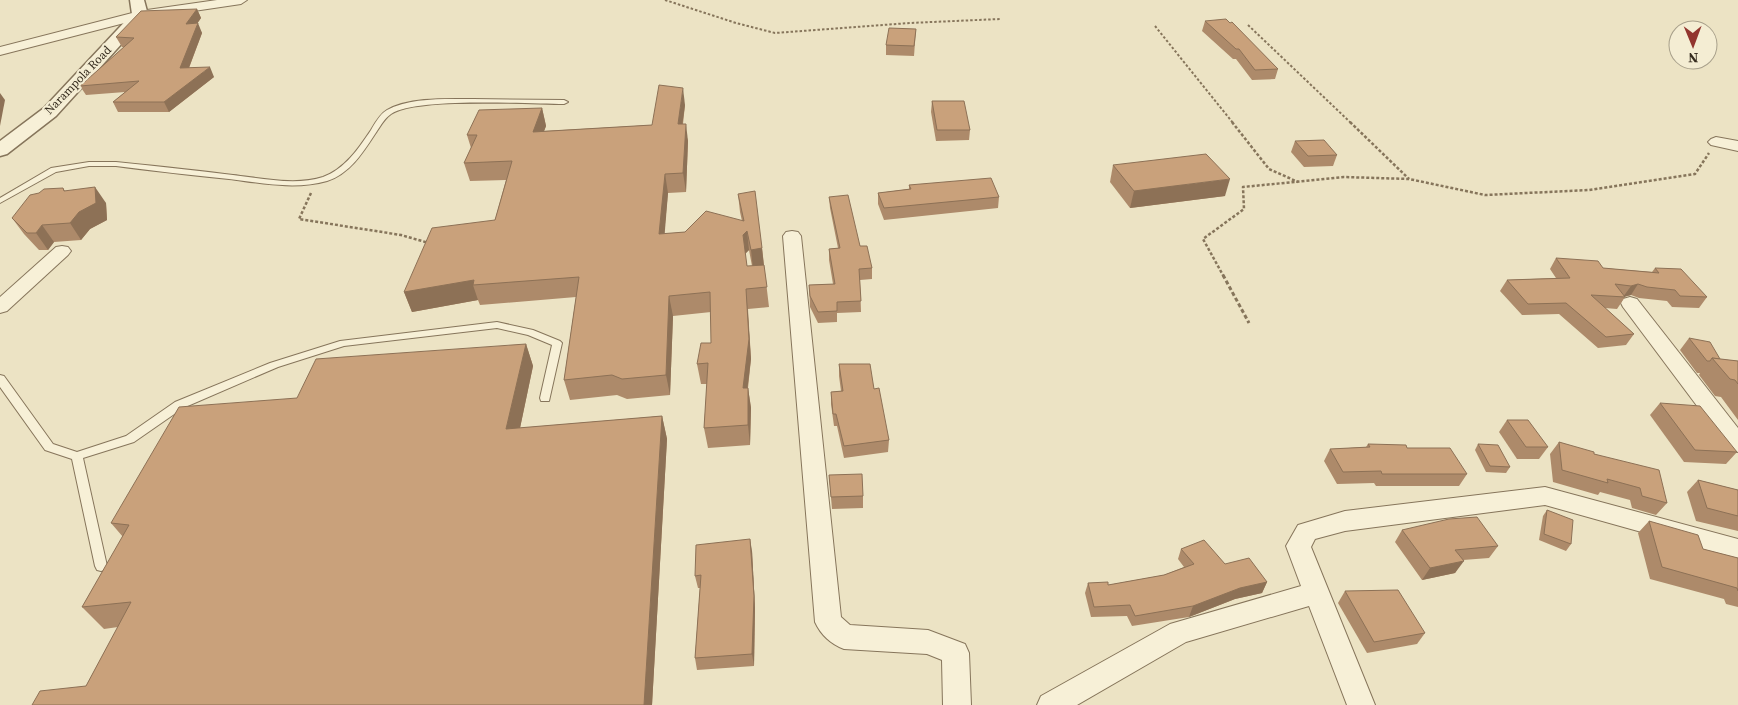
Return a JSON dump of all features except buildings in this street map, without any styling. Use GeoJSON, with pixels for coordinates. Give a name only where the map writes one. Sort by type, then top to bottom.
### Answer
{"type":"FeatureCollection","features":[{"type":"Feature","properties":{"kind":"street"},"geometry":{"type":"LineString","coordinates":[[0,51],[139,7],[241,0]]}},
{"type":"Feature","properties":{"kind":"street","name":"Narampola Road"},"geometry":{"type":"LineString","coordinates":[[0,150],[50,112],[139,7]]}},
{"type":"Feature","properties":{"kind":"street"},"geometry":{"type":"LineString","coordinates":[[1716,142],[1738,146]]}},
{"type":"Feature","properties":{"kind":"street"},"geometry":{"type":"LineString","coordinates":[[792,236],[828,622],[844,638],[928,642],[955,653],[957,705]]}},
{"type":"Feature","properties":{"kind":"street"},"geometry":{"type":"LineString","coordinates":[[0,307],[62,251]]}},
{"type":"Feature","properties":{"kind":"street"},"geometry":{"type":"LineString","coordinates":[[1630,304],[1738,444]]}},
{"type":"Feature","properties":{"kind":"street"},"geometry":{"type":"LineString","coordinates":[[1361,705],[1298,546],[1307,532],[1345,521],[1545,496],[1738,550]]}},
{"type":"Feature","properties":{"kind":"street"},"geometry":{"type":"LineString","coordinates":[[1052,705],[1179,632],[1317,593]]}},
{"type":"Feature","properties":{"kind":"lane"},"geometry":{"type":"LineString","coordinates":[[0,201],[54,170],[89,164],[116,164],[285,183],[310,184],[340,174],[355,159],[390,111],[402,106],[440,102],[564,102]]}},
{"type":"Feature","properties":{"kind":"lane"},"geometry":{"type":"LineString","coordinates":[[0,379],[50,447],[77,456],[130,439],[180,405],[274,365],[343,342],[497,325],[530,332],[557,343],[545,398]]}},
{"type":"Feature","properties":{"kind":"lane"},"geometry":{"type":"LineString","coordinates":[[77,456],[101,566]]}},
{"type":"Feature","properties":{"kind":"path"},"geometry":{"type":"LineString","coordinates":[[665,0],[736,23],[775,33],[910,23],[1000,20]]}},
{"type":"Feature","properties":{"kind":"path"},"geometry":{"type":"LineString","coordinates":[[1248,25],[1410,179]]}},
{"type":"Feature","properties":{"kind":"path"},"geometry":{"type":"LineString","coordinates":[[1154,26],[1270,169],[1298,182]]}},
{"type":"Feature","properties":{"kind":"path"},"geometry":{"type":"LineString","coordinates":[[1249,323],[1203,238],[1244,209],[1243,188],[1344,177],[1410,179],[1485,195],[1588,190],[1695,174],[1716,142]]}},
{"type":"Feature","properties":{"kind":"path"},"geometry":{"type":"LineString","coordinates":[[317,181],[299,219],[401,235],[432,244]]}}]}
